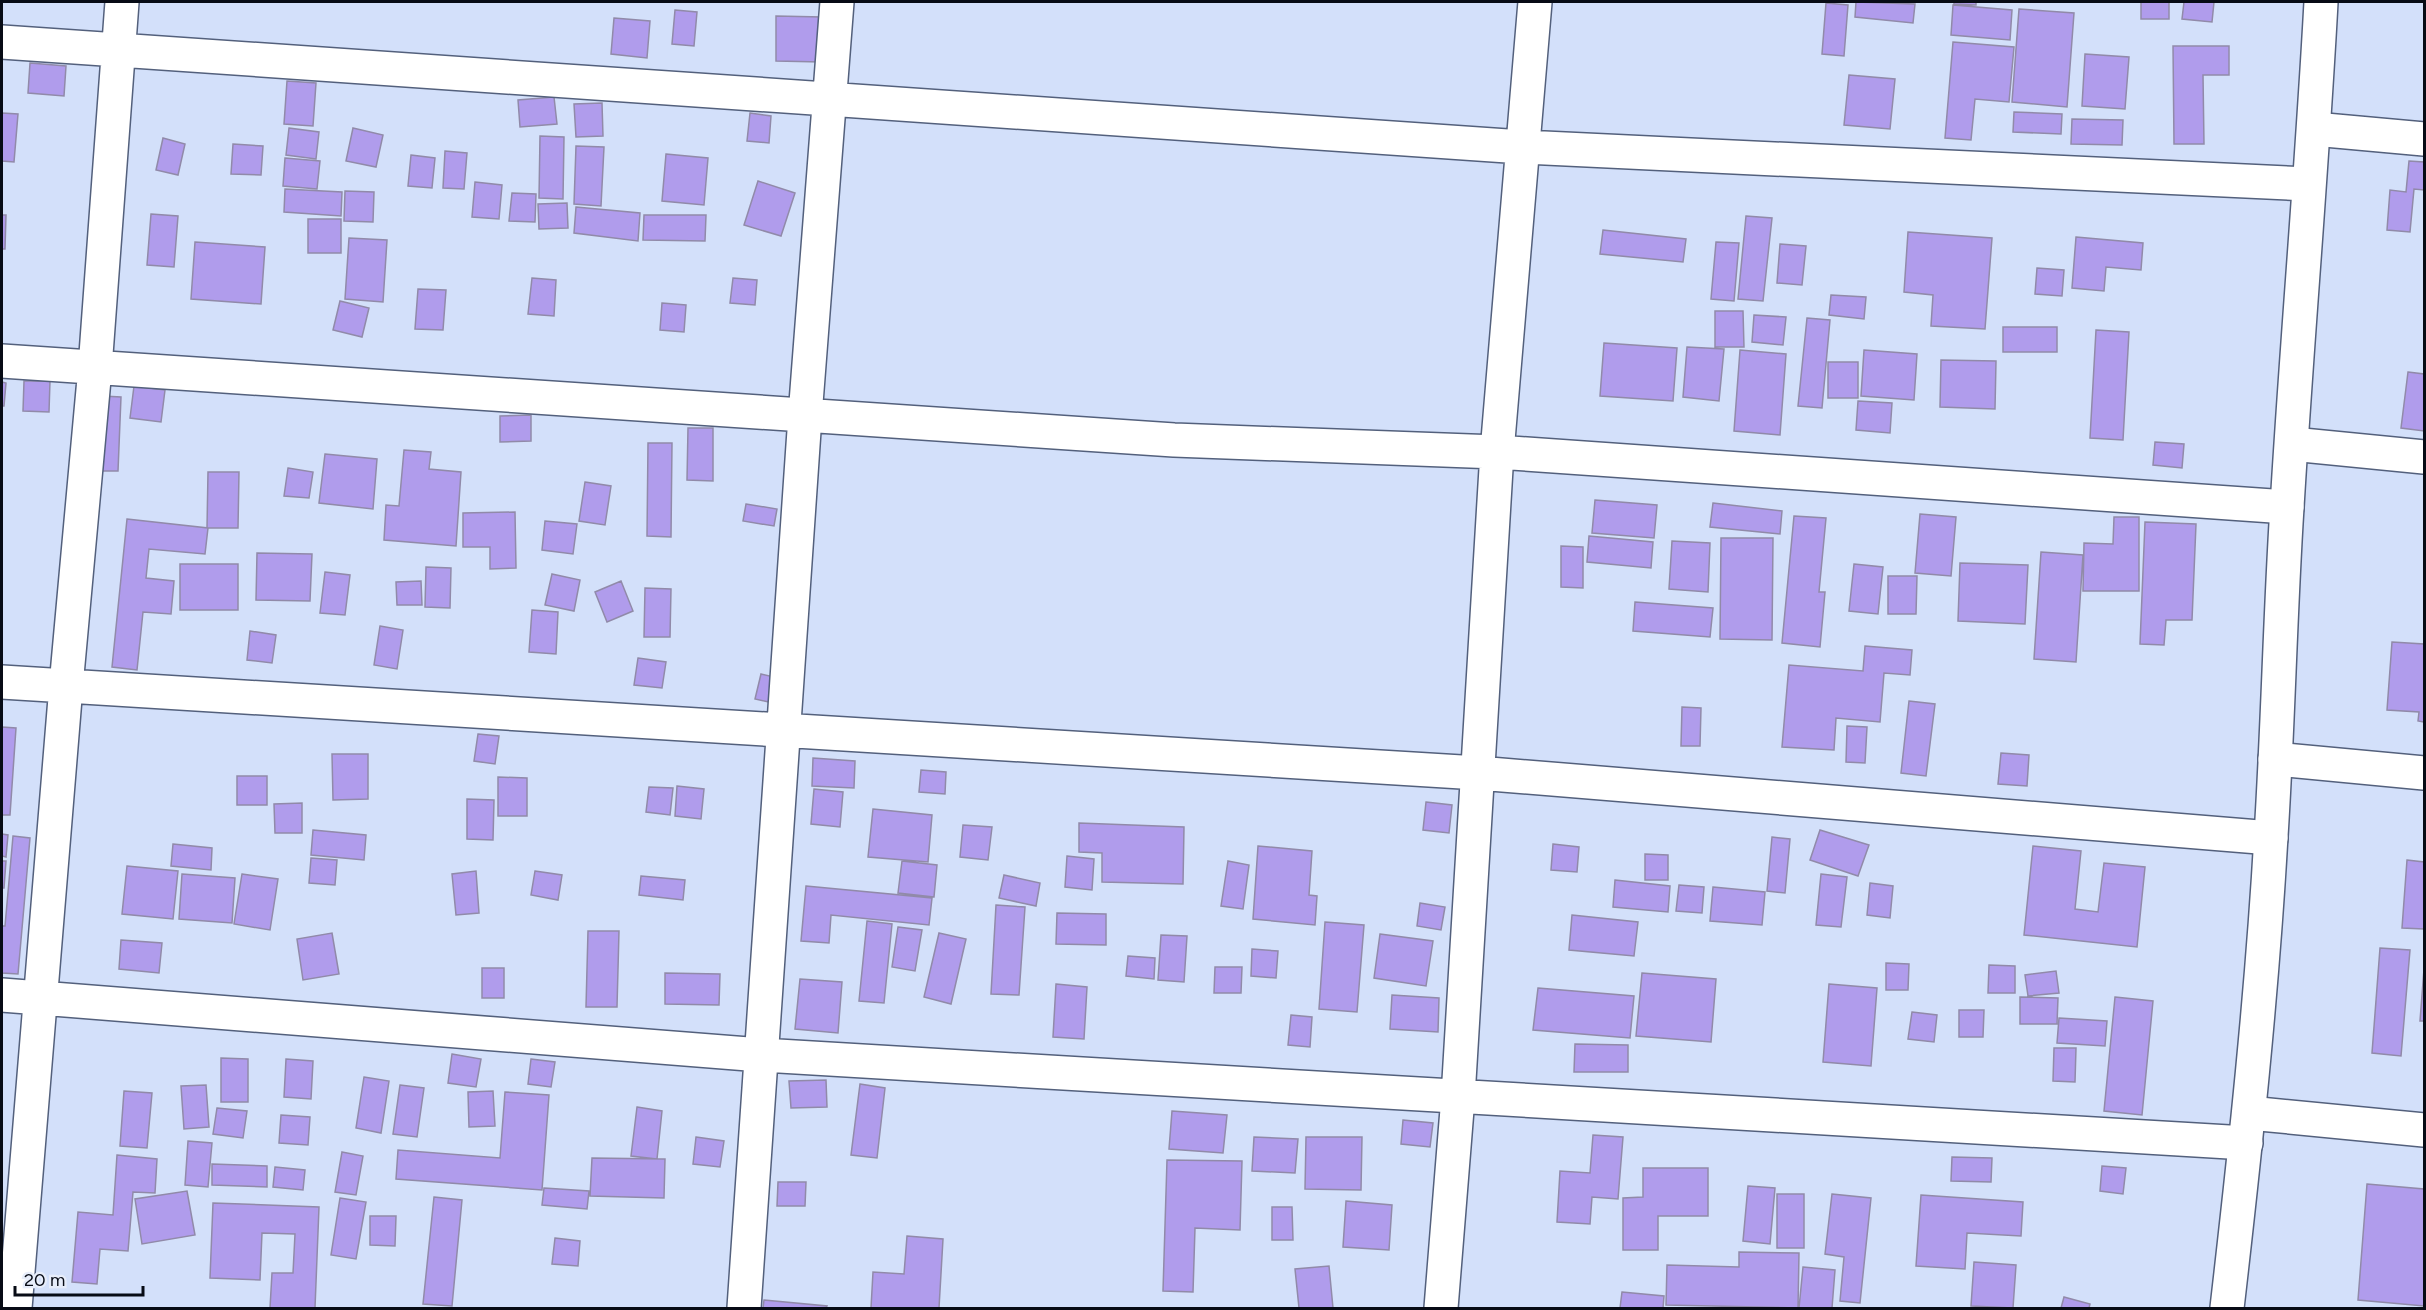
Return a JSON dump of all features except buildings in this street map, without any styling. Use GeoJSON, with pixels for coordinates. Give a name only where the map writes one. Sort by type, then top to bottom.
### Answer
{"type":"FeatureCollection","features":[{"type":"Feature","properties":{"kind":"street"},"geometry":{"type":"LineString","coordinates":[[15,1308],[66,686],[95,368],[122,2]]}},
{"type":"Feature","properties":{"kind":"street"},"geometry":{"type":"LineString","coordinates":[[744,1308],[805,416],[837,2]]}},
{"type":"Feature","properties":{"kind":"street"},"geometry":{"type":"LineString","coordinates":[[1442,1308],[1458,1096],[1497,453],[1534,2]]}},
{"type":"Feature","properties":{"kind":"street"},"geometry":{"type":"LineString","coordinates":[[2227,1308],[2247,1128],[2271,838],[2287,507],[2321,2]]}},
{"type":"Feature","properties":{"kind":"street"},"geometry":{"type":"LineString","coordinates":[[2,42],[1522,147],[2308,184]]}},
{"type":"Feature","properties":{"kind":"street"},"geometry":{"type":"LineString","coordinates":[[2314,129],[2424,139]]}},
{"type":"Feature","properties":{"kind":"street"},"geometry":{"type":"LineString","coordinates":[[2,361],[1174,440],[1497,453],[2287,507]]}},
{"type":"Feature","properties":{"kind":"street"},"geometry":{"type":"LineString","coordinates":[[2292,444],[2424,457]]}},
{"type":"Feature","properties":{"kind":"street"},"geometry":{"type":"LineString","coordinates":[[2,682],[1478,773],[2271,838]]}},
{"type":"Feature","properties":{"kind":"street"},"geometry":{"type":"LineString","coordinates":[[2275,759],[2424,773]]}},
{"type":"Feature","properties":{"kind":"street"},"geometry":{"type":"LineString","coordinates":[[2,995],[761,1055],[1458,1096],[2247,1128],[2424,1130]]}}]}
